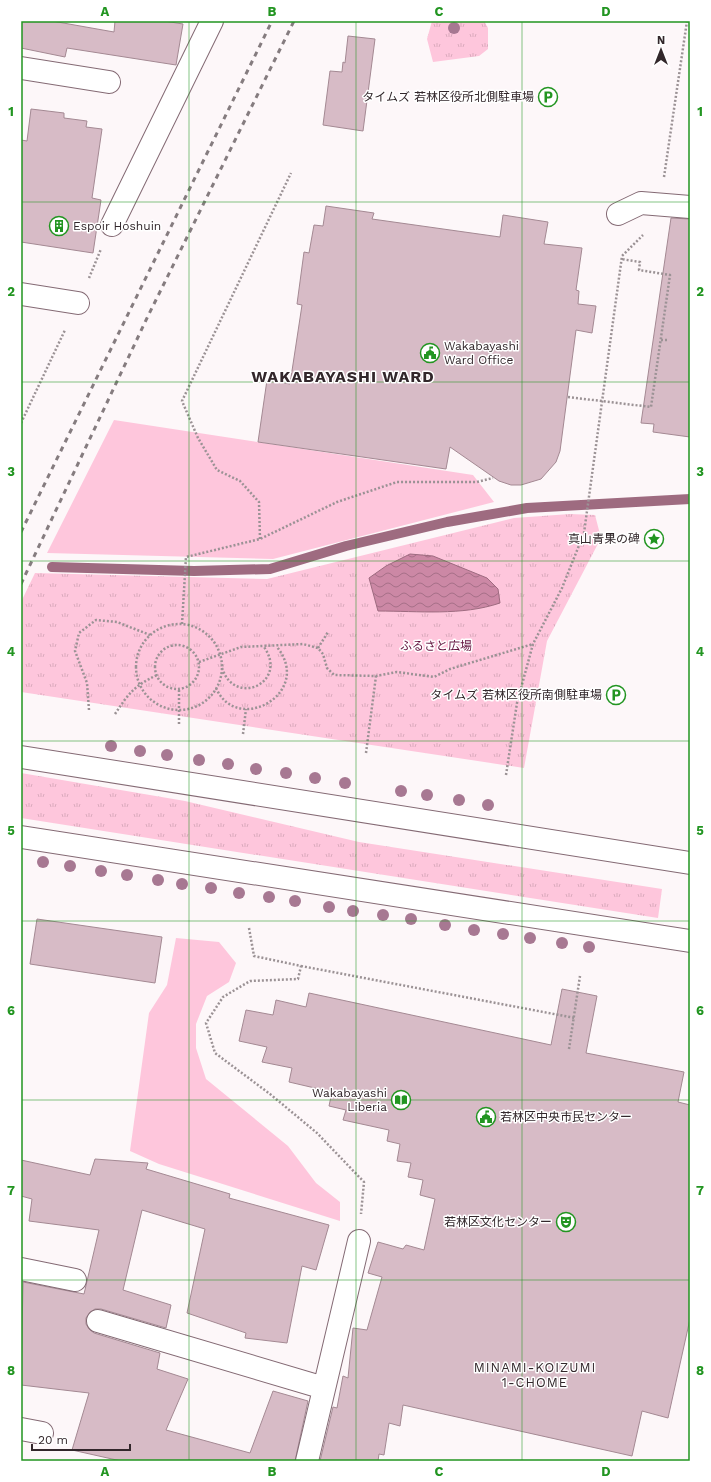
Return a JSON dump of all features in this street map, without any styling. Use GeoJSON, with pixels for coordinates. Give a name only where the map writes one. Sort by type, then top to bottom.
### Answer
{"type":"FeatureCollection","features":[{"type":"Feature","properties":{"kind":"street"},"geometry":{"type":"LineString","coordinates":[[112,225],[212,21]]}},
{"type":"Feature","properties":{"kind":"street"},"geometry":{"type":"LineString","coordinates":[[21,68],[109,82]]}},
{"type":"Feature","properties":{"kind":"street"},"geometry":{"type":"LineString","coordinates":[[618,214],[641,203],[690,207]]}},
{"type":"Feature","properties":{"kind":"street"},"geometry":{"type":"LineString","coordinates":[[21,294],[78,303]]}},
{"type":"Feature","properties":{"kind":"street"},"geometry":{"type":"LineString","coordinates":[[21,757],[690,863]]}},
{"type":"Feature","properties":{"kind":"street"},"geometry":{"type":"LineString","coordinates":[[21,837],[690,941]]}},
{"type":"Feature","properties":{"kind":"street"},"geometry":{"type":"LineString","coordinates":[[307,1461],[359,1241]]}},
{"type":"Feature","properties":{"kind":"street"},"geometry":{"type":"LineString","coordinates":[[21,1270],[76,1280]]}},
{"type":"Feature","properties":{"kind":"street"},"geometry":{"type":"LineString","coordinates":[[98,1321],[324,1388]]}},
{"type":"Feature","properties":{"kind":"path"},"geometry":{"type":"LineString","coordinates":[[506,775],[517,703],[534,644],[562,588],[584,533],[621,259],[622,256],[657,221],[687,21]]}},
{"type":"Feature","properties":{"kind":"path"},"geometry":{"type":"LineString","coordinates":[[260,539],[259,502],[240,481],[217,470],[198,438],[182,401],[291,173]]}},
{"type":"Feature","properties":{"kind":"path"},"geometry":{"type":"LineString","coordinates":[[568,396],[651,407],[670,274],[639,270],[640,262],[621,259]]}},
{"type":"Feature","properties":{"kind":"path"},"geometry":{"type":"LineString","coordinates":[[661,340],[667,340]]}},
{"type":"Feature","properties":{"kind":"path"},"geometry":{"type":"LineString","coordinates":[[182,624],[186,557],[260,539],[337,502],[397,482],[477,482],[493,478]]}},
{"type":"Feature","properties":{"kind":"path"},"geometry":{"type":"LineString","coordinates":[[89,710],[87,683],[75,651],[79,634],[96,620],[116,622],[150,635]]}},
{"type":"Feature","properties":{"kind":"path"},"geometry":{"type":"LineString","coordinates":[[222,667],[220,680],[206,701],[194,707],[180,710],[166,708],[154,702],[143,692],[139,684],[135,666],[138,652],[150,635],[156,630],[169,625],[182,624],[194,627],[206,634],[214,643],[220,654],[222,667],[228,680],[234,685],[250,688],[258,686],[269,674],[271,659],[264,646]]}},
{"type":"Feature","properties":{"kind":"path"},"geometry":{"type":"LineString","coordinates":[[318,648],[328,632]]}},
{"type":"Feature","properties":{"kind":"path"},"geometry":{"type":"LineString","coordinates":[[199,662],[240,647],[303,644],[318,648],[323,654],[327,668],[334,675],[376,676],[397,672],[434,677],[450,669],[534,644]]}},
{"type":"Feature","properties":{"kind":"path"},"geometry":{"type":"LineString","coordinates":[[176,645],[190,649],[199,662],[197,676],[192,682],[179,688],[166,686],[157,675],[156,662],[163,650],[169,646],[176,645]]}},
{"type":"Feature","properties":{"kind":"path"},"geometry":{"type":"LineString","coordinates":[[216,688],[219,695],[229,703],[240,708],[253,709],[265,706],[276,699],[283,688],[287,676],[286,664],[282,652],[277,646]]}},
{"type":"Feature","properties":{"kind":"path"},"geometry":{"type":"LineString","coordinates":[[115,714],[129,694],[139,684],[157,675]]}},
{"type":"Feature","properties":{"kind":"path"},"geometry":{"type":"LineString","coordinates":[[366,753],[376,676]]}},
{"type":"Feature","properties":{"kind":"path"},"geometry":{"type":"LineString","coordinates":[[179,688],[179,724]]}},
{"type":"Feature","properties":{"kind":"path"},"geometry":{"type":"LineString","coordinates":[[243,734],[246,708]]}},
{"type":"Feature","properties":{"kind":"path"},"geometry":{"type":"LineString","coordinates":[[249,928],[254,956],[574,1018]]}},
{"type":"Feature","properties":{"kind":"path"},"geometry":{"type":"LineString","coordinates":[[301,966],[298,979],[250,980],[223,997],[206,1023],[215,1053],[270,1094],[317,1134],[364,1182],[359,1241]]}},
{"type":"Feature","properties":{"kind":"path"},"geometry":{"type":"LineString","coordinates":[[569,1049],[580,976]]}},
{"type":"Feature","properties":{"kind":"green space"},"geometry":{"type":"Polygon","coordinates":[[[432,21],[484,21],[488,28],[488,49],[479,56],[433,62],[427,39],[432,21]]]}},
{"type":"Feature","properties":{"kind":"green space"},"geometry":{"type":"Polygon","coordinates":[[[114,420],[473,475],[494,502],[273,559],[47,553],[114,420]]]}},
{"type":"Feature","properties":{"kind":"green space","name":"ふるさと広場"},"geometry":{"type":"Polygon","coordinates":[[[570,514],[595,515],[601,538],[547,641],[524,768],[21,692],[21,602],[35,573],[267,579],[514,518],[570,514]]]}},
{"type":"Feature","properties":{"kind":"green space"},"geometry":{"type":"Polygon","coordinates":[[[21,773],[185,801],[359,842],[662,889],[658,918],[21,818],[21,773]]]}},
{"type":"Feature","properties":{"kind":"green space"},"geometry":{"type":"Polygon","coordinates":[[[176,938],[219,942],[236,963],[229,982],[207,996],[196,1024],[196,1048],[206,1079],[288,1146],[316,1183],[340,1202],[340,1221],[159,1164],[130,1151],[149,1013],[167,985],[176,938]]]}},
{"type":"Feature","properties":{"kind":"water"},"geometry":{"type":"Polygon","coordinates":[[[410,554],[433,556],[487,578],[498,589],[500,603],[471,610],[440,612],[378,611],[369,578],[386,566],[410,554]]]}},
{"type":"Feature","properties":{"kind":"building"},"geometry":{"type":"Polygon","coordinates":[[[21,21],[52,21],[114,32],[115,21],[164,21],[183,24],[176,65],[67,48],[65,57],[21,48],[21,21]]]}},
{"type":"Feature","properties":{"kind":"building"},"geometry":{"type":"Polygon","coordinates":[[[348,36],[375,39],[363,131],[323,125],[330,71],[342,72],[343,62],[345,63],[348,36]]]}},
{"type":"Feature","properties":{"kind":"building"},"geometry":{"type":"Polygon","coordinates":[[[31,109],[64,113],[64,118],[87,121],[86,127],[102,129],[92,198],[101,200],[93,253],[21,242],[21,140],[27,141],[31,109]]]}},
{"type":"Feature","properties":{"kind":"building","name":"Wakabayashi Ward Office"},"geometry":{"type":"Polygon","coordinates":[[[326,206],[374,213],[372,219],[500,237],[503,215],[548,222],[544,244],[582,248],[576,290],[579,291],[578,304],[596,306],[592,333],[576,330],[560,451],[556,462],[541,479],[521,485],[511,485],[499,481],[450,447],[446,469],[258,442],[267,380],[290,384],[302,305],[297,304],[304,252],[309,253],[314,225],[323,226],[326,206]]]}},
{"type":"Feature","properties":{"kind":"building"},"geometry":{"type":"Polygon","coordinates":[[[671,218],[690,219],[690,437],[653,432],[654,424],[641,423],[671,218]]]}},
{"type":"Feature","properties":{"kind":"building"},"geometry":{"type":"Polygon","coordinates":[[[37,919],[162,937],[155,983],[30,964],[37,919]]]}},
{"type":"Feature","properties":{"kind":"building","name":"若林区文化センター"},"geometry":{"type":"Polygon","coordinates":[[[562,989],[597,996],[586,1053],[684,1072],[678,1102],[690,1105],[690,1319],[668,1418],[642,1411],[632,1456],[403,1405],[400,1426],[389,1423],[384,1455],[379,1454],[378,1461],[320,1461],[333,1407],[337,1408],[343,1376],[348,1378],[353,1328],[367,1330],[382,1277],[368,1273],[378,1242],[403,1249],[406,1245],[424,1250],[435,1199],[420,1195],[423,1180],[408,1177],[411,1163],[397,1161],[400,1144],[387,1141],[389,1130],[343,1120],[346,1110],[329,1106],[332,1092],[289,1082],[292,1068],[262,1062],[267,1047],[239,1041],[246,1010],[273,1015],[276,1000],[306,1007],[309,993],[551,1045],[562,989]]]}},
{"type":"Feature","properties":{"kind":"building"},"geometry":{"type":"Polygon","coordinates":[[[95,1159],[148,1163],[146,1169],[230,1194],[229,1198],[329,1225],[316,1270],[302,1266],[287,1343],[245,1338],[246,1333],[187,1313],[205,1229],[142,1210],[123,1290],[171,1305],[166,1328],[101,1309],[95,1309],[90,1312],[86,1318],[86,1324],[94,1333],[160,1353],[157,1369],[188,1379],[166,1430],[250,1453],[273,1391],[308,1401],[295,1461],[121,1461],[72,1450],[89,1393],[21,1385],[23,1282],[84,1294],[99,1230],[29,1221],[32,1199],[21,1196],[21,1160],[90,1175],[95,1159]]]}},
{"type":"Feature","properties":{"kind":"waterway"},"geometry":{"type":"LineString","coordinates":[[52,567],[194,571],[270,569],[346,546],[447,522],[527,508],[690,499]]}},
{"type":"Feature","properties":{"kind":"railway"},"geometry":{"type":"LineString","coordinates":[[21,532],[272,21]]}},
{"type":"Feature","properties":{"kind":"railway"},"geometry":{"type":"LineString","coordinates":[[21,584],[148,316],[294,21]]}},
{"type":"Feature","properties":{"kind":"place","name":"タイムズ 若林区役所北側駐車場"},"geometry":{"type":"Point","coordinates":[548,97]}},
{"type":"Feature","properties":{"kind":"place","name":"Espoir Hoshuin"},"geometry":{"type":"Point","coordinates":[59,226]}},
{"type":"Feature","properties":{"kind":"place","name":"Wakabayashi Ward Office"},"geometry":{"type":"Point","coordinates":[430,353]}},
{"type":"Feature","properties":{"kind":"place","name":"真山青果の碑"},"geometry":{"type":"Point","coordinates":[654,539]}},
{"type":"Feature","properties":{"kind":"place","name":"タイムズ 若林区役所南側駐車場"},"geometry":{"type":"Point","coordinates":[616,695]}},
{"type":"Feature","properties":{"kind":"place","name":"Wakabayashi Liberia"},"geometry":{"type":"Point","coordinates":[401,1100]}},
{"type":"Feature","properties":{"kind":"place","name":"若林区中央市民センター"},"geometry":{"type":"Point","coordinates":[486,1117]}},
{"type":"Feature","properties":{"kind":"place","name":"若林区文化センター"},"geometry":{"type":"Point","coordinates":[566,1222]}},
{"type":"Feature","properties":{"kind":"district","name":"WAKABAYASHI WARD"},"geometry":{"type":"Point","coordinates":[343,376]}},
{"type":"Feature","properties":{"kind":"district","name":"MINAMI-KOIZUMI 1-CHOME"},"geometry":{"type":"Point","coordinates":[535,1374]}}]}
